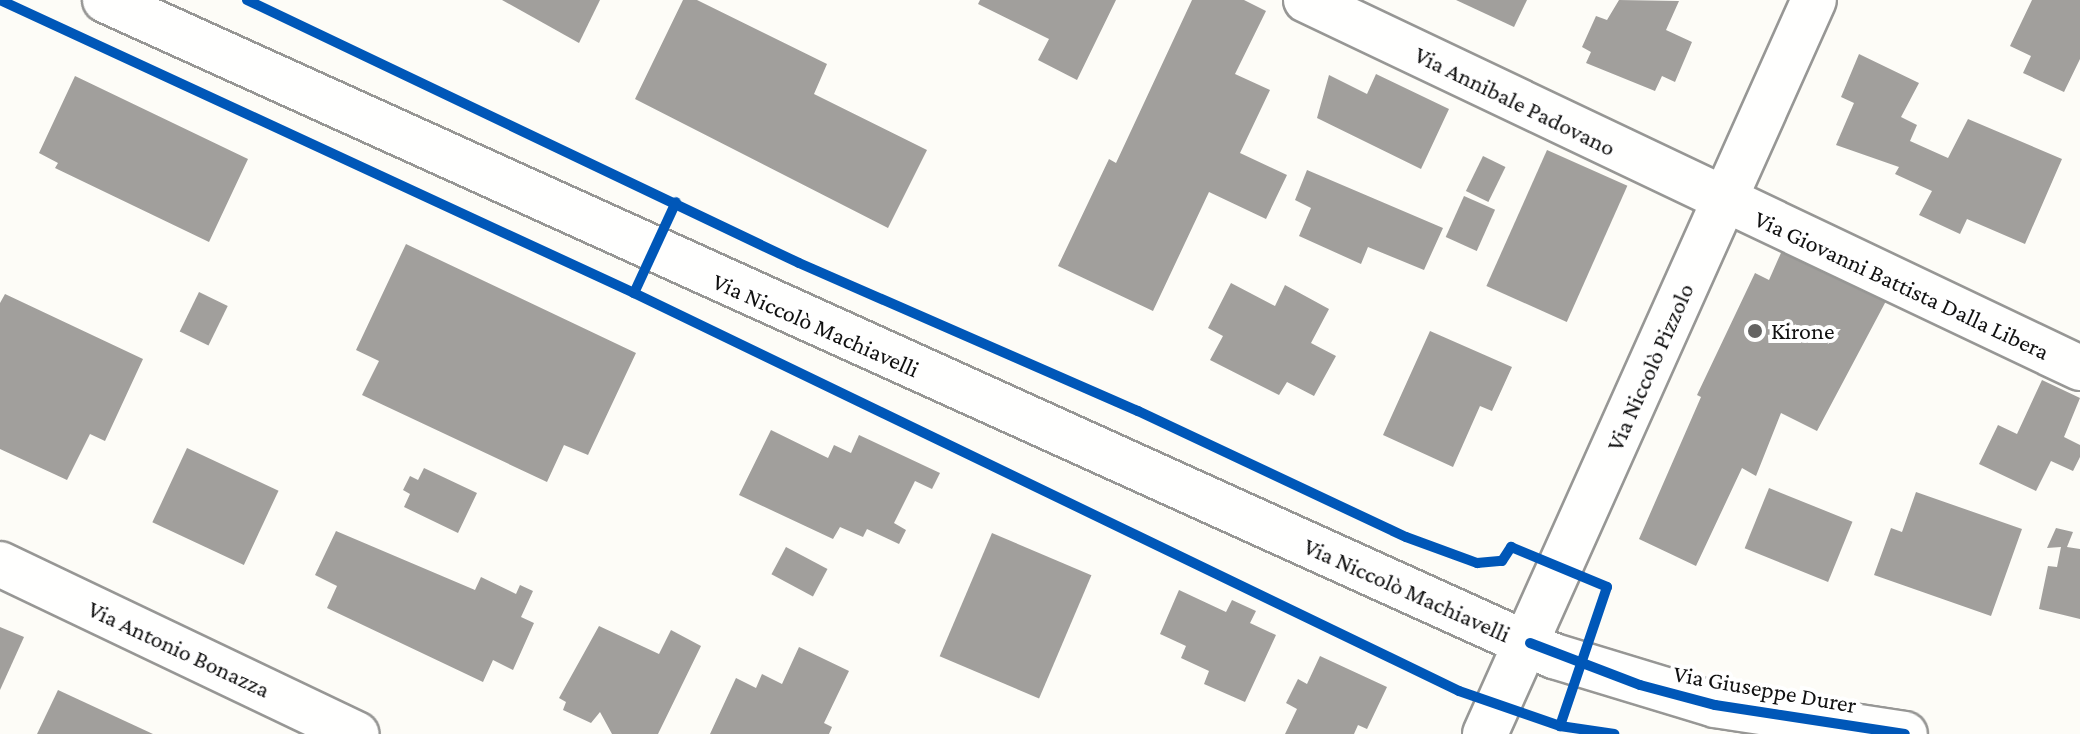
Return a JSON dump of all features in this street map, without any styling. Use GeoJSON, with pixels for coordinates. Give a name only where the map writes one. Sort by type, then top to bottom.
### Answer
{"type":"FeatureCollection","features":[{"type":"Feature","properties":{"kind":"street","name":"Via Niccolò Machiavelli"},"geometry":{"type":"LineString","coordinates":[[105,0],[783,311],[1530,643]]}},
{"type":"Feature","properties":{"kind":"street","name":"Via Annibale Padovano"},"geometry":{"type":"LineString","coordinates":[[1306,0],[1724,202]]}},
{"type":"Feature","properties":{"kind":"street","name":"Via Niccolò Pizzolo"},"geometry":{"type":"LineString","coordinates":[[1488,733],[1814,0]]}},
{"type":"Feature","properties":{"kind":"street","name":"Via Giovanni Battista Dalla Libera"},"geometry":{"type":"LineString","coordinates":[[1724,202],[2080,368]]}},
{"type":"Feature","properties":{"kind":"street","name":"Via Antonio Bonazza"},"geometry":{"type":"LineString","coordinates":[[0,564],[357,734]]}},
{"type":"Feature","properties":{"kind":"street","name":"Via Giuseppe Durer"},"geometry":{"type":"LineString","coordinates":[[1530,643],[1627,681],[1715,705],[1905,734]]}},
{"type":"Feature","properties":{"kind":"building"},"geometry":{"type":"Polygon","coordinates":[[[502,0],[600,0],[579,43],[502,0]]]}},
{"type":"Feature","properties":{"kind":"building"},"geometry":{"type":"Polygon","coordinates":[[[683,0],[697,0],[827,64],[814,94],[927,150],[888,228],[635,99],[683,0]]]}},
{"type":"Feature","properties":{"kind":"building"},"geometry":{"type":"Polygon","coordinates":[[[980,0],[1116,0],[1077,80],[1038,60],[1049,39],[978,4],[980,0]]]}},
{"type":"Feature","properties":{"kind":"building"},"geometry":{"type":"Polygon","coordinates":[[[1192,0],[1244,0],[1266,11],[1235,74],[1270,90],[1240,153],[1287,175],[1266,219],[1209,192],[1153,311],[1058,266],[1109,159],[1116,163],[1192,0]]]}},
{"type":"Feature","properties":{"kind":"building"},"geometry":{"type":"Polygon","coordinates":[[[1456,0],[1527,0],[1514,27],[1456,0]]]}},
{"type":"Feature","properties":{"kind":"building"},"geometry":{"type":"Polygon","coordinates":[[[1619,0],[1679,1],[1666,30],[1692,42],[1675,82],[1662,76],[1655,91],[1586,63],[1591,52],[1582,47],[1596,16],[1607,20],[1619,0]]]}},
{"type":"Feature","properties":{"kind":"building"},"geometry":{"type":"Polygon","coordinates":[[[2032,0],[2080,0],[2080,59],[2064,92],[2023,73],[2031,56],[2010,46],[2032,0]]]}},
{"type":"Feature","properties":{"kind":"building"},"geometry":{"type":"Polygon","coordinates":[[[1859,54],[1919,83],[1901,117],[1917,125],[1910,141],[1948,158],[1968,119],[2062,159],[2025,244],[1967,219],[1960,234],[1919,215],[1932,191],[1895,174],[1899,167],[1836,145],[1854,103],[1841,97],[1859,54]]]}},
{"type":"Feature","properties":{"kind":"building"},"geometry":{"type":"Polygon","coordinates":[[[1376,74],[1449,109],[1421,169],[1317,118],[1329,75],[1367,94],[1376,74]]]}},
{"type":"Feature","properties":{"kind":"building"},"geometry":{"type":"Polygon","coordinates":[[[75,76],[248,159],[209,242],[55,168],[58,163],[39,153],[75,76]]]}},
{"type":"Feature","properties":{"kind":"building"},"geometry":{"type":"Polygon","coordinates":[[[1547,150],[1627,186],[1567,322],[1486,286],[1547,150]]]}},
{"type":"Feature","properties":{"kind":"building"},"geometry":{"type":"Polygon","coordinates":[[[1483,156],[1505,167],[1488,202],[1466,191],[1483,156]]]}},
{"type":"Feature","properties":{"kind":"building"},"geometry":{"type":"Polygon","coordinates":[[[1307,170],[1443,228],[1424,270],[1368,247],[1361,264],[1299,236],[1311,208],[1295,200],[1307,170]]]}},
{"type":"Feature","properties":{"kind":"building"},"geometry":{"type":"Polygon","coordinates":[[[1464,196],[1495,210],[1477,251],[1446,237],[1464,196]]]}},
{"type":"Feature","properties":{"kind":"building"},"geometry":{"type":"Polygon","coordinates":[[[1788,237],[1894,286],[1817,431],[1781,413],[1756,476],[1742,468],[1696,566],[1639,539],[1701,397],[1697,395],[1755,273],[1769,280],[1788,237]]]}},
{"type":"Feature","properties":{"kind":"building"},"geometry":{"type":"Polygon","coordinates":[[[406,244],[636,353],[588,455],[564,445],[547,482],[362,395],[379,361],[356,350],[406,244]]]}},
{"type":"Feature","properties":{"kind":"building"},"geometry":{"type":"Polygon","coordinates":[[[1231,283],[1275,306],[1285,285],[1329,309],[1311,343],[1336,356],[1314,396],[1287,382],[1279,395],[1210,360],[1223,336],[1208,328],[1231,283]]]}},
{"type":"Feature","properties":{"kind":"building"},"geometry":{"type":"Polygon","coordinates":[[[199,292],[228,306],[208,346],[180,332],[199,292]]]}},
{"type":"Feature","properties":{"kind":"building"},"geometry":{"type":"Polygon","coordinates":[[[5,294],[143,359],[105,441],[90,434],[67,480],[0,449],[0,303],[5,294]]]}},
{"type":"Feature","properties":{"kind":"building"},"geometry":{"type":"Polygon","coordinates":[[[1430,331],[1512,367],[1492,411],[1480,406],[1453,467],[1383,435],[1430,331]]]}},
{"type":"Feature","properties":{"kind":"building"},"geometry":{"type":"Polygon","coordinates":[[[2042,380],[2080,398],[2064,437],[2080,445],[2080,457],[2073,471],[2051,461],[2036,491],[1979,464],[1998,425],[2017,434],[2042,380]]]}},
{"type":"Feature","properties":{"kind":"building"},"geometry":{"type":"Polygon","coordinates":[[[771,430],[828,458],[834,445],[851,453],[859,435],[940,473],[932,489],[915,481],[894,523],[906,530],[899,544],[867,529],[863,537],[840,527],[833,539],[739,495],[771,430]]]}},
{"type":"Feature","properties":{"kind":"building"},"geometry":{"type":"Polygon","coordinates":[[[187,448],[279,491],[244,565],[152,522],[187,448]]]}},
{"type":"Feature","properties":{"kind":"building"},"geometry":{"type":"Polygon","coordinates":[[[424,468],[477,493],[458,533],[404,507],[410,494],[403,490],[410,476],[418,480],[424,468]]]}},
{"type":"Feature","properties":{"kind":"building"},"geometry":{"type":"Polygon","coordinates":[[[1769,488],[1852,522],[1828,582],[1745,548],[1769,488]]]}},
{"type":"Feature","properties":{"kind":"building"},"geometry":{"type":"Polygon","coordinates":[[[1916,492],[2022,529],[1991,616],[1874,575],[1891,528],[1902,532],[1916,492]]]}},
{"type":"Feature","properties":{"kind":"building"},"geometry":{"type":"Polygon","coordinates":[[[2056,528],[2073,532],[2067,547],[2080,549],[2080,619],[2039,609],[2048,566],[2057,567],[2061,547],[2047,548],[2056,528]]]}},
{"type":"Feature","properties":{"kind":"building"},"geometry":{"type":"Polygon","coordinates":[[[336,531],[475,590],[481,577],[516,594],[520,585],[533,591],[521,617],[534,623],[513,670],[493,660],[483,682],[327,608],[337,586],[315,575],[336,531]]]}},
{"type":"Feature","properties":{"kind":"building"},"geometry":{"type":"Polygon","coordinates":[[[992,533],[1091,575],[1039,699],[940,656],[992,533]]]}},
{"type":"Feature","properties":{"kind":"building"},"geometry":{"type":"Polygon","coordinates":[[[786,547],[827,569],[813,596],[771,574],[786,547]]]}},
{"type":"Feature","properties":{"kind":"building"},"geometry":{"type":"Polygon","coordinates":[[[1179,590],[1226,612],[1232,600],[1256,611],[1250,623],[1276,635],[1245,702],[1204,684],[1209,671],[1181,658],[1186,646],[1160,634],[1179,590]]]}},
{"type":"Feature","properties":{"kind":"building"},"geometry":{"type":"Polygon","coordinates":[[[599,626],[659,654],[671,630],[701,646],[658,734],[612,734],[600,712],[591,723],[563,710],[566,702],[559,698],[599,626]]]}},
{"type":"Feature","properties":{"kind":"building"},"geometry":{"type":"Polygon","coordinates":[[[0,627],[24,637],[0,690],[0,627]]]}},
{"type":"Feature","properties":{"kind":"building"},"geometry":{"type":"Polygon","coordinates":[[[799,647],[849,671],[824,723],[832,727],[829,734],[710,734],[736,678],[756,688],[762,674],[782,684],[799,647]]]}},
{"type":"Feature","properties":{"kind":"building"},"geometry":{"type":"Polygon","coordinates":[[[1320,656],[1387,687],[1367,729],[1358,725],[1354,734],[1285,734],[1297,709],[1286,703],[1298,679],[1307,684],[1320,656]]]}},
{"type":"Feature","properties":{"kind":"building"},"geometry":{"type":"Polygon","coordinates":[[[58,690],[153,734],[37,734],[58,690]]]}},
{"type":"Feature","properties":{"kind":"cycle path"},"geometry":{"type":"LineString","coordinates":[[0,0],[634,293],[1459,691],[1560,726],[1614,734]]}},
{"type":"Feature","properties":{"kind":"cycle path"},"geometry":{"type":"LineString","coordinates":[[247,0],[799,263],[1138,411],[1406,537],[1477,563],[1502,561],[1511,547],[1607,587],[1560,726]]}},
{"type":"Feature","properties":{"kind":"cycle path"},"geometry":{"type":"LineString","coordinates":[[634,293],[676,202]]}},
{"type":"Feature","properties":{"kind":"cycle path"},"geometry":{"type":"LineString","coordinates":[[1530,643],[1640,685],[1715,705],[1905,734]]}},
{"type":"Feature","properties":{"kind":"place","name":"Kirone"},"geometry":{"type":"Point","coordinates":[1755,331]}}]}
